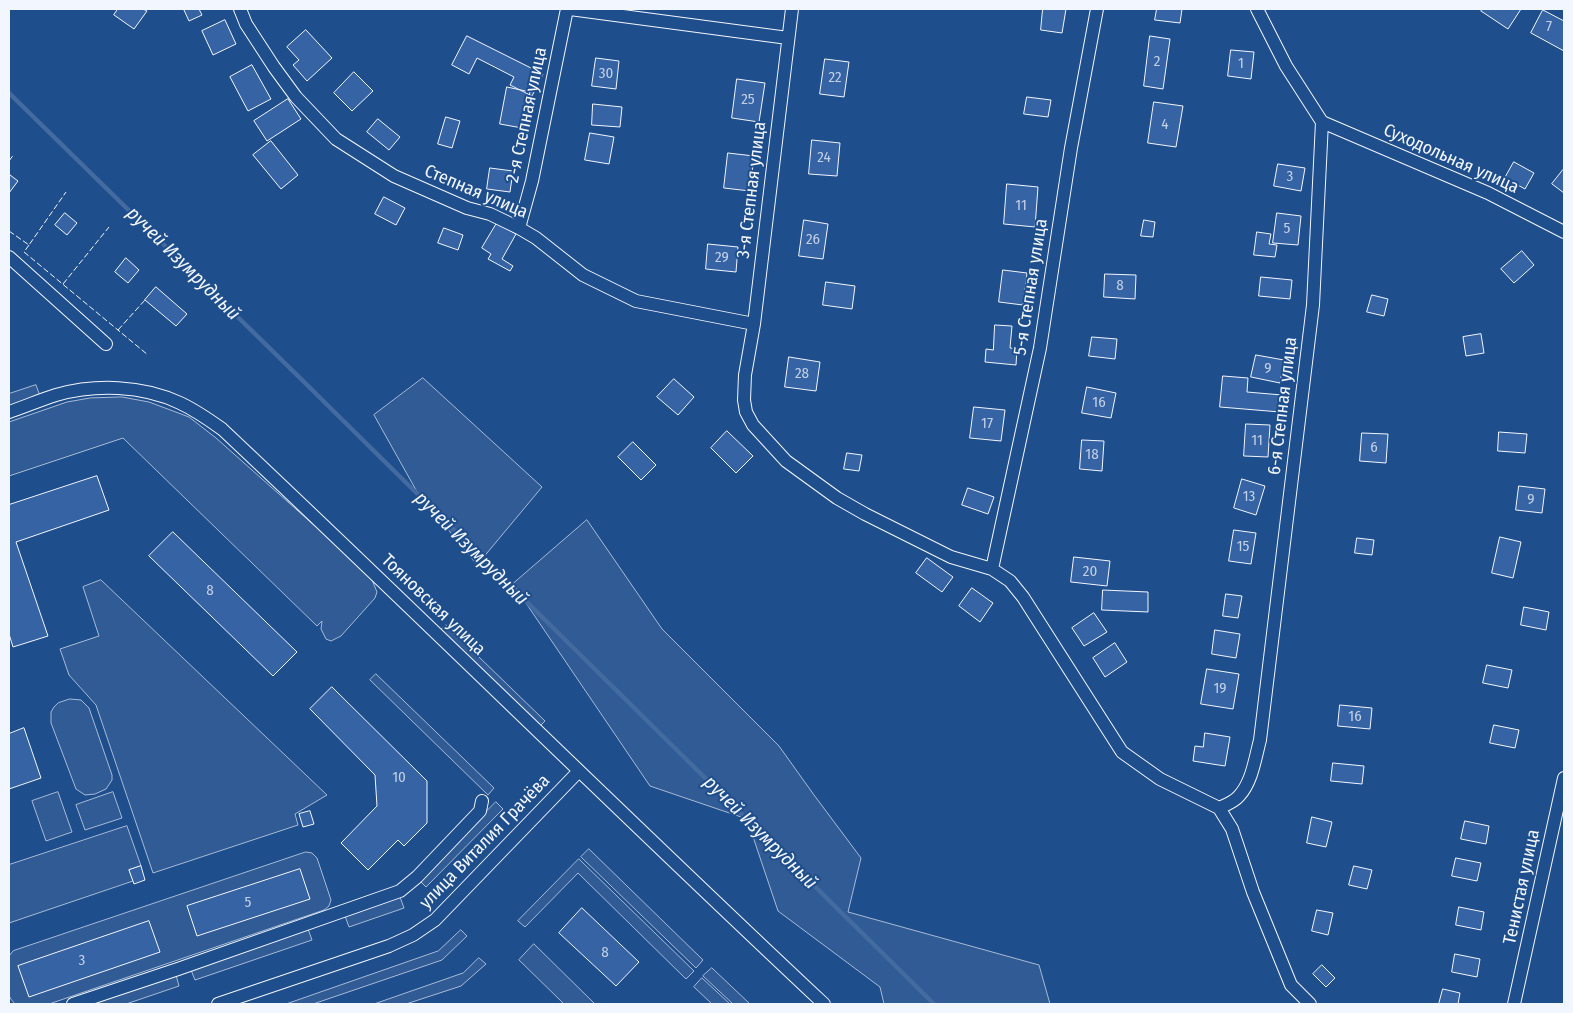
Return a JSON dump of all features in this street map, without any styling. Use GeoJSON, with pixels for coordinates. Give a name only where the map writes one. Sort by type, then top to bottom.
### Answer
{"type":"FeatureCollection","features":[{"type":"Feature","properties":{"kind":"street","name":"Степная улица"},"geometry":{"type":"LineString","coordinates":[[240,9],[246,24],[290,90],[336,139],[394,176],[467,208],[490,214],[519,228],[536,238],[583,275],[636,301],[754,324]]}},
{"type":"Feature","properties":{"kind":"street","name":"2-я Степная улица"},"geometry":{"type":"LineString","coordinates":[[519,228],[532,181],[568,9]]}},
{"type":"Feature","properties":{"kind":"street"},"geometry":{"type":"LineString","coordinates":[[568,9],[788,38]]}},
{"type":"Feature","properties":{"kind":"street","name":"3-я Степная улица"},"geometry":{"type":"LineString","coordinates":[[792,9],[754,324],[746,375],[744,400],[746,412],[753,425],[786,461],[837,498],[951,557],[992,569],[1010,581],[1023,597],[1122,752],[1160,780],[1218,808]]}},
{"type":"Feature","properties":{"kind":"street","name":"5-я Степная улица"},"geometry":{"type":"LineString","coordinates":[[992,569],[1040,348],[1071,148],[1097,9]]}},
{"type":"Feature","properties":{"kind":"street"},"geometry":{"type":"LineString","coordinates":[[1256,9],[1286,66],[1322,122]]}},
{"type":"Feature","properties":{"kind":"street","name":"Суходольная улица"},"geometry":{"type":"LineString","coordinates":[[1322,122],[1488,193],[1561,230]]}},
{"type":"Feature","properties":{"kind":"street","name":"6-я Степная улица"},"geometry":{"type":"LineString","coordinates":[[1218,808],[1240,796],[1252,773],[1260,740],[1313,305],[1322,122]]}},
{"type":"Feature","properties":{"kind":"street"},"geometry":{"type":"LineString","coordinates":[[1561,230],[1564,242]]}},
{"type":"Feature","properties":{"kind":"street"},"geometry":{"type":"LineString","coordinates":[[9,257],[106,344]]}},
{"type":"Feature","properties":{"kind":"street","name":"Тояновская улица"},"geometry":{"type":"LineString","coordinates":[[9,412],[56,395],[85,389],[112,387],[160,395],[179,402],[207,418],[222,429],[392,590],[578,771],[824,1004]]}},
{"type":"Feature","properties":{"kind":"street","name":"улица Виталия Грачёва"},"geometry":{"type":"LineString","coordinates":[[218,1004],[389,946],[413,935],[435,920],[578,771]]}},
{"type":"Feature","properties":{"kind":"street","name":"Тенистая улица"},"geometry":{"type":"LineString","coordinates":[[1514,1004],[1564,778]]}},
{"type":"Feature","properties":{"kind":"street"},"geometry":{"type":"LineString","coordinates":[[74,1004],[400,891],[417,877],[480,811],[482,801]]}},
{"type":"Feature","properties":{"kind":"street"},"geometry":{"type":"LineString","coordinates":[[1218,808],[1232,830],[1253,892],[1291,985],[1310,1004]]}},
{"type":"Feature","properties":{"kind":"shaded area"},"geometry":{"type":"Polygon","coordinates":[[[423,378],[542,487],[477,565],[416,490],[374,415],[423,378]]]}},
{"type":"Feature","properties":{"kind":"shaded area"},"geometry":{"type":"Polygon","coordinates":[[[36,385],[40,396],[9,407],[9,394],[36,385]]]}},
{"type":"Feature","properties":{"kind":"shaded area"},"geometry":{"type":"Polygon","coordinates":[[[122,397],[149,402],[189,417],[216,438],[370,575],[377,592],[375,598],[341,636],[331,641],[326,639],[321,629],[322,621],[317,626],[123,438],[9,476],[9,422],[67,402],[90,398],[122,397]]]}},
{"type":"Feature","properties":{"kind":"shaded area"},"geometry":{"type":"Polygon","coordinates":[[[587,520],[662,629],[779,746],[861,858],[848,912],[1039,965],[1050,1004],[884,1004],[880,987],[778,911],[747,819],[650,786],[513,584],[587,520]]]}},
{"type":"Feature","properties":{"kind":"shaded area"},"geometry":{"type":"Polygon","coordinates":[[[101,580],[327,795],[295,814],[298,825],[153,873],[96,705],[69,675],[60,649],[99,636],[83,587],[101,580]]]}},
{"type":"Feature","properties":{"kind":"shaded area"},"geometry":{"type":"Polygon","coordinates":[[[446,625],[545,721],[538,728],[440,631],[446,625]]]}},
{"type":"Feature","properties":{"kind":"shaded area"},"geometry":{"type":"Polygon","coordinates":[[[376,674],[494,788],[488,795],[370,680],[376,674]]]}},
{"type":"Feature","properties":{"kind":"shaded area"},"geometry":{"type":"Polygon","coordinates":[[[70,699],[81,700],[89,708],[112,775],[112,780],[106,789],[95,794],[85,795],[76,789],[51,723],[51,712],[54,707],[58,703],[70,699]]]}},
{"type":"Feature","properties":{"kind":"shaded area"},"geometry":{"type":"Polygon","coordinates":[[[58,792],[72,832],[46,841],[32,801],[58,792]]]}},
{"type":"Feature","properties":{"kind":"shaded area"},"geometry":{"type":"Polygon","coordinates":[[[113,792],[122,818],[85,830],[76,805],[113,792]]]}},
{"type":"Feature","properties":{"kind":"shaded area"},"geometry":{"type":"Polygon","coordinates":[[[496,802],[503,809],[426,887],[419,880],[496,802]]]}},
{"type":"Feature","properties":{"kind":"shaded area"},"geometry":{"type":"Polygon","coordinates":[[[127,826],[141,866],[129,870],[133,881],[9,923],[9,865],[127,826]]]}},
{"type":"Feature","properties":{"kind":"shaded area"},"geometry":{"type":"Polygon","coordinates":[[[589,849],[703,960],[696,968],[581,857],[589,849]]]}},
{"type":"Feature","properties":{"kind":"shaded area"},"geometry":{"type":"Polygon","coordinates":[[[306,852],[312,853],[317,858],[331,900],[329,906],[324,910],[49,1004],[15,1004],[10,998],[9,956],[13,951],[306,852]]]}},
{"type":"Feature","properties":{"kind":"shaded area"},"geometry":{"type":"Polygon","coordinates":[[[579,859],[694,971],[686,979],[578,873],[525,927],[518,921],[579,859]]]}},
{"type":"Feature","properties":{"kind":"shaded area"},"geometry":{"type":"Polygon","coordinates":[[[400,897],[404,908],[349,927],[345,916],[400,897]]]}},
{"type":"Feature","properties":{"kind":"shaded area"},"geometry":{"type":"Polygon","coordinates":[[[308,929],[312,940],[195,980],[191,970],[308,929]]]}},
{"type":"Feature","properties":{"kind":"shaded area"},"geometry":{"type":"Polygon","coordinates":[[[461,930],[467,936],[442,960],[313,1004],[286,1004],[438,951],[461,930]]]}},
{"type":"Feature","properties":{"kind":"shaded area"},"geometry":{"type":"Polygon","coordinates":[[[534,944],[595,1004],[564,1004],[519,960],[534,944]]]}},
{"type":"Feature","properties":{"kind":"shaded area"},"geometry":{"type":"Polygon","coordinates":[[[479,958],[486,964],[461,986],[406,1004],[374,1004],[463,973],[479,958]]]}},
{"type":"Feature","properties":{"kind":"shaded area"},"geometry":{"type":"Polygon","coordinates":[[[712,968],[750,1004],[733,1004],[703,976],[712,968]]]}},
{"type":"Feature","properties":{"kind":"shaded area"},"geometry":{"type":"Polygon","coordinates":[[[176,975],[179,986],[126,1004],[92,1004],[176,975]]]}},
{"type":"Feature","properties":{"kind":"shaded area"},"geometry":{"type":"Polygon","coordinates":[[[702,978],[730,1004],[712,1004],[694,987],[702,978]]]}},
{"type":"Feature","properties":{"kind":"building"},"geometry":{"type":"Polygon","coordinates":[[[118,9],[143,9],[147,11],[134,29],[114,15],[118,9]]]}},
{"type":"Feature","properties":{"kind":"building"},"geometry":{"type":"Polygon","coordinates":[[[199,9],[202,15],[189,21],[184,10],[199,9]]]}},
{"type":"Feature","properties":{"kind":"building"},"geometry":{"type":"Polygon","coordinates":[[[1043,9],[1066,9],[1062,33],[1041,30],[1043,9]]]}},
{"type":"Feature","properties":{"kind":"building"},"geometry":{"type":"Polygon","coordinates":[[[1157,9],[1182,9],[1180,23],[1155,20],[1157,9]]]}},
{"type":"Feature","properties":{"kind":"building"},"geometry":{"type":"Polygon","coordinates":[[[1483,9],[1521,9],[1508,29],[1481,11],[1483,9]]]}},
{"type":"Feature","properties":{"kind":"building"},"geometry":{"type":"Polygon","coordinates":[[[1543,10],[1564,21],[1564,51],[1531,33],[1543,10]]]}},
{"type":"Feature","properties":{"kind":"building"},"geometry":{"type":"Polygon","coordinates":[[[225,20],[236,44],[213,55],[202,31],[225,20]]]}},
{"type":"Feature","properties":{"kind":"building"},"geometry":{"type":"Polygon","coordinates":[[[306,30],[332,58],[307,81],[293,65],[299,60],[287,47],[306,30]]]}},
{"type":"Feature","properties":{"kind":"building"},"geometry":{"type":"Polygon","coordinates":[[[467,36],[543,74],[532,96],[510,85],[514,77],[477,58],[469,74],[452,65],[467,36]]]}},
{"type":"Feature","properties":{"kind":"building"},"geometry":{"type":"Polygon","coordinates":[[[1150,36],[1170,39],[1163,89],[1144,86],[1150,36]]]}},
{"type":"Feature","properties":{"kind":"building"},"geometry":{"type":"Polygon","coordinates":[[[1231,50],[1254,52],[1251,79],[1228,76],[1231,50]]]}},
{"type":"Feature","properties":{"kind":"building"},"geometry":{"type":"Polygon","coordinates":[[[596,58],[619,61],[616,89],[592,86],[596,58]]]}},
{"type":"Feature","properties":{"kind":"building"},"geometry":{"type":"Polygon","coordinates":[[[825,59],[849,62],[844,97],[820,94],[825,59]]]}},
{"type":"Feature","properties":{"kind":"building"},"geometry":{"type":"Polygon","coordinates":[[[252,65],[271,99],[248,111],[230,77],[252,65]]]}},
{"type":"Feature","properties":{"kind":"building"},"geometry":{"type":"Polygon","coordinates":[[[354,72],[373,91],[352,111],[334,93],[354,72]]]}},
{"type":"Feature","properties":{"kind":"building"},"geometry":{"type":"Polygon","coordinates":[[[737,79],[765,83],[759,122],[732,118],[737,79]]]}},
{"type":"Feature","properties":{"kind":"building"},"geometry":{"type":"Polygon","coordinates":[[[507,87],[530,92],[522,128],[500,124],[507,87]]]}},
{"type":"Feature","properties":{"kind":"building"},"geometry":{"type":"Polygon","coordinates":[[[1027,97],[1051,100],[1048,117],[1024,114],[1027,97]]]}},
{"type":"Feature","properties":{"kind":"building"},"geometry":{"type":"Polygon","coordinates":[[[288,99],[301,119],[267,141],[254,121],[288,99]]]}},
{"type":"Feature","properties":{"kind":"building"},"geometry":{"type":"Polygon","coordinates":[[[1154,102],[1183,106],[1176,147],[1148,143],[1154,102]]]}},
{"type":"Feature","properties":{"kind":"building"},"geometry":{"type":"Polygon","coordinates":[[[593,104],[622,107],[620,127],[592,125],[593,104]]]}},
{"type":"Feature","properties":{"kind":"building"},"geometry":{"type":"Polygon","coordinates":[[[446,117],[460,121],[452,148],[438,144],[446,117]]]}},
{"type":"Feature","properties":{"kind":"building"},"geometry":{"type":"Polygon","coordinates":[[[378,119],[400,137],[389,150],[367,132],[378,119]]]}},
{"type":"Feature","properties":{"kind":"building"},"geometry":{"type":"Polygon","coordinates":[[[590,133],[614,137],[609,164],[585,160],[590,133]]]}},
{"type":"Feature","properties":{"kind":"building"},"geometry":{"type":"Polygon","coordinates":[[[812,140],[840,143],[837,176],[809,174],[812,140]]]}},
{"type":"Feature","properties":{"kind":"building"},"geometry":{"type":"Polygon","coordinates":[[[271,141],[298,175],[281,189],[253,155],[271,141]]]}},
{"type":"Feature","properties":{"kind":"building"},"geometry":{"type":"Polygon","coordinates":[[[728,153],[754,156],[750,191],[724,188],[728,153]]]}},
{"type":"Feature","properties":{"kind":"building"},"geometry":{"type":"Polygon","coordinates":[[[1514,162],[1534,173],[1525,189],[1505,178],[1514,162]]]}},
{"type":"Feature","properties":{"kind":"building"},"geometry":{"type":"Polygon","coordinates":[[[1278,164],[1305,168],[1301,191],[1274,186],[1278,164]]]}},
{"type":"Feature","properties":{"kind":"building"},"geometry":{"type":"Polygon","coordinates":[[[490,168],[513,171],[510,192],[487,189],[490,168]]]}},
{"type":"Feature","properties":{"kind":"building"},"geometry":{"type":"Polygon","coordinates":[[[1564,171],[1564,193],[1552,184],[1564,171]]]}},
{"type":"Feature","properties":{"kind":"building"},"geometry":{"type":"Polygon","coordinates":[[[10,175],[18,181],[9,193],[9,177],[10,175]]]}},
{"type":"Feature","properties":{"kind":"building"},"geometry":{"type":"Polygon","coordinates":[[[1007,184],[1038,187],[1035,227],[1004,224],[1007,184]]]}},
{"type":"Feature","properties":{"kind":"building"},"geometry":{"type":"Polygon","coordinates":[[[384,197],[405,208],[396,225],[375,214],[384,197]]]}},
{"type":"Feature","properties":{"kind":"building"},"geometry":{"type":"Polygon","coordinates":[[[65,213],[77,223],[67,235],[55,225],[65,213]]]}},
{"type":"Feature","properties":{"kind":"building"},"geometry":{"type":"Polygon","coordinates":[[[1277,213],[1301,216],[1298,245],[1273,243],[1277,213]]]}},
{"type":"Feature","properties":{"kind":"building"},"geometry":{"type":"Polygon","coordinates":[[[804,220],[828,224],[823,259],[799,256],[804,220]]]}},
{"type":"Feature","properties":{"kind":"building"},"geometry":{"type":"Polygon","coordinates":[[[1144,220],[1155,222],[1153,237],[1141,236],[1144,220]]]}},
{"type":"Feature","properties":{"kind":"building"},"geometry":{"type":"Polygon","coordinates":[[[497,223],[516,234],[502,259],[513,266],[510,271],[488,259],[491,254],[482,248],[497,223]]]}},
{"type":"Feature","properties":{"kind":"building"},"geometry":{"type":"Polygon","coordinates":[[[444,228],[463,235],[458,250],[438,243],[444,228]]]}},
{"type":"Feature","properties":{"kind":"building"},"geometry":{"type":"Polygon","coordinates":[[[1257,232],[1271,234],[1269,244],[1277,245],[1275,257],[1254,255],[1257,232]]]}},
{"type":"Feature","properties":{"kind":"building"},"geometry":{"type":"Polygon","coordinates":[[[708,244],[738,247],[736,272],[706,269],[708,244]]]}},
{"type":"Feature","properties":{"kind":"building"},"geometry":{"type":"Polygon","coordinates":[[[1522,251],[1534,265],[1514,283],[1501,269],[1522,251]]]}},
{"type":"Feature","properties":{"kind":"building"},"geometry":{"type":"Polygon","coordinates":[[[126,258],[139,270],[128,283],[115,272],[126,258]]]}},
{"type":"Feature","properties":{"kind":"building"},"geometry":{"type":"Polygon","coordinates":[[[1003,270],[1027,273],[1023,305],[999,302],[1003,270]]]}},
{"type":"Feature","properties":{"kind":"building"},"geometry":{"type":"Polygon","coordinates":[[[1105,274],[1136,275],[1135,299],[1104,297],[1105,274]]]}},
{"type":"Feature","properties":{"kind":"building"},"geometry":{"type":"Polygon","coordinates":[[[1261,277],[1292,280],[1290,299],[1259,296],[1261,277]]]}},
{"type":"Feature","properties":{"kind":"building"},"geometry":{"type":"Polygon","coordinates":[[[826,282],[855,286],[852,309],[823,305],[826,282]]]}},
{"type":"Feature","properties":{"kind":"building"},"geometry":{"type":"Polygon","coordinates":[[[156,287],[187,314],[176,326],[145,300],[156,287]]]}},
{"type":"Feature","properties":{"kind":"building"},"geometry":{"type":"Polygon","coordinates":[[[1372,295],[1388,299],[1384,316],[1367,312],[1372,295]]]}},
{"type":"Feature","properties":{"kind":"building"},"geometry":{"type":"Polygon","coordinates":[[[995,325],[1012,326],[1010,348],[1017,349],[1016,365],[985,362],[986,349],[993,350],[995,325]]]}},
{"type":"Feature","properties":{"kind":"building"},"geometry":{"type":"Polygon","coordinates":[[[1481,334],[1484,353],[1466,356],[1463,337],[1481,334]]]}},
{"type":"Feature","properties":{"kind":"building"},"geometry":{"type":"Polygon","coordinates":[[[1092,337],[1117,339],[1115,359],[1089,356],[1092,337]]]}},
{"type":"Feature","properties":{"kind":"building"},"geometry":{"type":"Polygon","coordinates":[[[1256,355],[1284,360],[1280,383],[1251,377],[1256,355]]]}},
{"type":"Feature","properties":{"kind":"building"},"geometry":{"type":"Polygon","coordinates":[[[789,357],[820,362],[816,391],[785,387],[789,357]]]}},
{"type":"Feature","properties":{"kind":"building"},"geometry":{"type":"Polygon","coordinates":[[[1223,376],[1248,378],[1247,392],[1282,395],[1280,412],[1220,407],[1223,376]]]}},
{"type":"Feature","properties":{"kind":"building"},"geometry":{"type":"Polygon","coordinates":[[[674,379],[694,397],[678,415],[657,397],[674,379]]]}},
{"type":"Feature","properties":{"kind":"building"},"geometry":{"type":"Polygon","coordinates":[[[1087,387],[1116,393],[1111,418],[1082,413],[1087,387]]]}},
{"type":"Feature","properties":{"kind":"building"},"geometry":{"type":"Polygon","coordinates":[[[974,407],[1005,410],[1001,441],[970,438],[974,407]]]}},
{"type":"Feature","properties":{"kind":"building"},"geometry":{"type":"Polygon","coordinates":[[[1246,424],[1270,425],[1268,457],[1244,456],[1246,424]]]}},
{"type":"Feature","properties":{"kind":"building"},"geometry":{"type":"Polygon","coordinates":[[[727,431],[753,456],[736,473],[711,448],[727,431]]]}},
{"type":"Feature","properties":{"kind":"building"},"geometry":{"type":"Polygon","coordinates":[[[1499,432],[1527,434],[1525,453],[1498,451],[1499,432]]]}},
{"type":"Feature","properties":{"kind":"building"},"geometry":{"type":"Polygon","coordinates":[[[1362,433],[1388,434],[1386,463],[1360,461],[1362,433]]]}},
{"type":"Feature","properties":{"kind":"building"},"geometry":{"type":"Polygon","coordinates":[[[1082,440],[1104,441],[1102,471],[1080,469],[1082,440]]]}},
{"type":"Feature","properties":{"kind":"building"},"geometry":{"type":"Polygon","coordinates":[[[633,442],[656,465],[641,480],[618,457],[633,442]]]}},
{"type":"Feature","properties":{"kind":"building"},"geometry":{"type":"Polygon","coordinates":[[[847,453],[862,455],[859,471],[844,469],[847,453]]]}},
{"type":"Feature","properties":{"kind":"building"},"geometry":{"type":"Polygon","coordinates":[[[97,476],[109,510],[16,542],[48,636],[13,647],[9,634],[9,505],[97,476]]]}},
{"type":"Feature","properties":{"kind":"building"},"geometry":{"type":"Polygon","coordinates":[[[1242,479],[1265,486],[1256,515],[1234,508],[1242,479]]]}},
{"type":"Feature","properties":{"kind":"building"},"geometry":{"type":"Polygon","coordinates":[[[1519,486],[1545,489],[1542,513],[1516,510],[1519,486]]]}},
{"type":"Feature","properties":{"kind":"building"},"geometry":{"type":"Polygon","coordinates":[[[968,488],[994,497],[988,514],[962,505],[968,488]]]}},
{"type":"Feature","properties":{"kind":"building"},"geometry":{"type":"Polygon","coordinates":[[[1234,530],[1256,533],[1251,564],[1229,561],[1234,530]]]}},
{"type":"Feature","properties":{"kind":"building"},"geometry":{"type":"Polygon","coordinates":[[[173,532],[297,652],[273,676],[149,556],[173,532]]]}},
{"type":"Feature","properties":{"kind":"building"},"geometry":{"type":"Polygon","coordinates":[[[1500,537],[1521,542],[1513,578],[1492,573],[1500,537]]]}},
{"type":"Feature","properties":{"kind":"building"},"geometry":{"type":"Polygon","coordinates":[[[1357,538],[1374,540],[1372,555],[1355,553],[1357,538]]]}},
{"type":"Feature","properties":{"kind":"building"},"geometry":{"type":"Polygon","coordinates":[[[1074,557],[1110,561],[1107,586],[1071,582],[1074,557]]]}},
{"type":"Feature","properties":{"kind":"building"},"geometry":{"type":"Polygon","coordinates":[[[927,558],[953,577],[942,592],[916,573],[927,558]]]}},
{"type":"Feature","properties":{"kind":"building"},"geometry":{"type":"Polygon","coordinates":[[[972,588],[993,603],[980,622],[959,606],[972,588]]]}},
{"type":"Feature","properties":{"kind":"building"},"geometry":{"type":"Polygon","coordinates":[[[1103,590],[1148,592],[1148,612],[1102,610],[1103,590]]]}},
{"type":"Feature","properties":{"kind":"building"},"geometry":{"type":"Polygon","coordinates":[[[1226,594],[1242,596],[1238,618],[1223,616],[1226,594]]]}},
{"type":"Feature","properties":{"kind":"building"},"geometry":{"type":"Polygon","coordinates":[[[1524,607],[1549,612],[1546,630],[1521,625],[1524,607]]]}},
{"type":"Feature","properties":{"kind":"building"},"geometry":{"type":"Polygon","coordinates":[[[1094,613],[1107,632],[1084,646],[1072,628],[1094,613]]]}},
{"type":"Feature","properties":{"kind":"building"},"geometry":{"type":"Polygon","coordinates":[[[1215,630],[1240,634],[1236,658],[1212,654],[1215,630]]]}},
{"type":"Feature","properties":{"kind":"building"},"geometry":{"type":"Polygon","coordinates":[[[1115,643],[1127,662],[1105,677],[1093,658],[1115,643]]]}},
{"type":"Feature","properties":{"kind":"building"},"geometry":{"type":"Polygon","coordinates":[[[1487,665],[1512,670],[1508,688],[1483,683],[1487,665]]]}},
{"type":"Feature","properties":{"kind":"building"},"geometry":{"type":"Polygon","coordinates":[[[1207,669],[1239,674],[1233,709],[1201,704],[1207,669]]]}},
{"type":"Feature","properties":{"kind":"building"},"geometry":{"type":"Polygon","coordinates":[[[332,687],[427,781],[427,823],[404,846],[398,840],[368,870],[341,843],[377,806],[375,775],[310,709],[332,687]]]}},
{"type":"Feature","properties":{"kind":"building"},"geometry":{"type":"Polygon","coordinates":[[[1340,705],[1372,708],[1370,729],[1338,726],[1340,705]]]}},
{"type":"Feature","properties":{"kind":"building"},"geometry":{"type":"Polygon","coordinates":[[[1494,725],[1519,730],[1515,748],[1490,743],[1494,725]]]}},
{"type":"Feature","properties":{"kind":"building"},"geometry":{"type":"Polygon","coordinates":[[[24,728],[41,778],[9,789],[9,734],[24,728]]]}},
{"type":"Feature","properties":{"kind":"building"},"geometry":{"type":"Polygon","coordinates":[[[1205,733],[1230,737],[1225,766],[1193,761],[1195,746],[1203,747],[1205,733]]]}},
{"type":"Feature","properties":{"kind":"building"},"geometry":{"type":"Polygon","coordinates":[[[1333,763],[1364,766],[1362,784],[1331,781],[1333,763]]]}},
{"type":"Feature","properties":{"kind":"building"},"geometry":{"type":"Polygon","coordinates":[[[310,811],[314,824],[303,827],[299,814],[310,811]]]}},
{"type":"Feature","properties":{"kind":"building"},"geometry":{"type":"Polygon","coordinates":[[[1312,817],[1332,822],[1326,847],[1307,843],[1312,817]]]}},
{"type":"Feature","properties":{"kind":"building"},"geometry":{"type":"Polygon","coordinates":[[[1465,821],[1489,826],[1486,844],[1461,839],[1465,821]]]}},
{"type":"Feature","properties":{"kind":"building"},"geometry":{"type":"Polygon","coordinates":[[[1456,858],[1481,863],[1477,881],[1452,876],[1456,858]]]}},
{"type":"Feature","properties":{"kind":"building"},"geometry":{"type":"Polygon","coordinates":[[[141,866],[145,880],[134,884],[129,870],[141,866]]]}},
{"type":"Feature","properties":{"kind":"building"},"geometry":{"type":"Polygon","coordinates":[[[1354,866],[1372,870],[1367,889],[1349,885],[1354,866]]]}},
{"type":"Feature","properties":{"kind":"building"},"geometry":{"type":"Polygon","coordinates":[[[300,869],[310,899],[197,936],[187,906],[300,869]]]}},
{"type":"Feature","properties":{"kind":"building"},"geometry":{"type":"Polygon","coordinates":[[[1459,907],[1484,912],[1481,930],[1456,925],[1459,907]]]}},
{"type":"Feature","properties":{"kind":"building"},"geometry":{"type":"Polygon","coordinates":[[[582,908],[639,962],[616,986],[559,933],[582,908]]]}},
{"type":"Feature","properties":{"kind":"building"},"geometry":{"type":"Polygon","coordinates":[[[1317,910],[1333,913],[1328,935],[1312,931],[1317,910]]]}},
{"type":"Feature","properties":{"kind":"building"},"geometry":{"type":"Polygon","coordinates":[[[149,921],[160,952],[29,997],[18,966],[149,921]]]}},
{"type":"Feature","properties":{"kind":"building"},"geometry":{"type":"Polygon","coordinates":[[[1455,954],[1480,959],[1477,977],[1452,972],[1455,954]]]}},
{"type":"Feature","properties":{"kind":"building"},"geometry":{"type":"Polygon","coordinates":[[[1322,965],[1335,978],[1326,987],[1313,974],[1322,965]]]}},
{"type":"Feature","properties":{"kind":"building"},"geometry":{"type":"Polygon","coordinates":[[[1443,989],[1460,993],[1458,1004],[1439,1004],[1443,989]]]}},
{"type":"Feature","properties":{"kind":"waterway","name":"ручей Изумрудный"},"geometry":{"type":"LineString","coordinates":[[9,93],[934,1004]]}},
{"type":"Feature","properties":{"kind":"fence"},"geometry":{"type":"LineString","coordinates":[[9,161],[14,154]]}},
{"type":"Feature","properties":{"kind":"fence"},"geometry":{"type":"LineString","coordinates":[[9,231],[29,245],[66,192]]}},
{"type":"Feature","properties":{"kind":"fence"},"geometry":{"type":"LineString","coordinates":[[63,284],[109,227]]}},
{"type":"Feature","properties":{"kind":"fence"},"geometry":{"type":"LineString","coordinates":[[29,245],[24,252],[148,355]]}},
{"type":"Feature","properties":{"kind":"fence"},"geometry":{"type":"LineString","coordinates":[[118,330],[145,300]]}}]}
